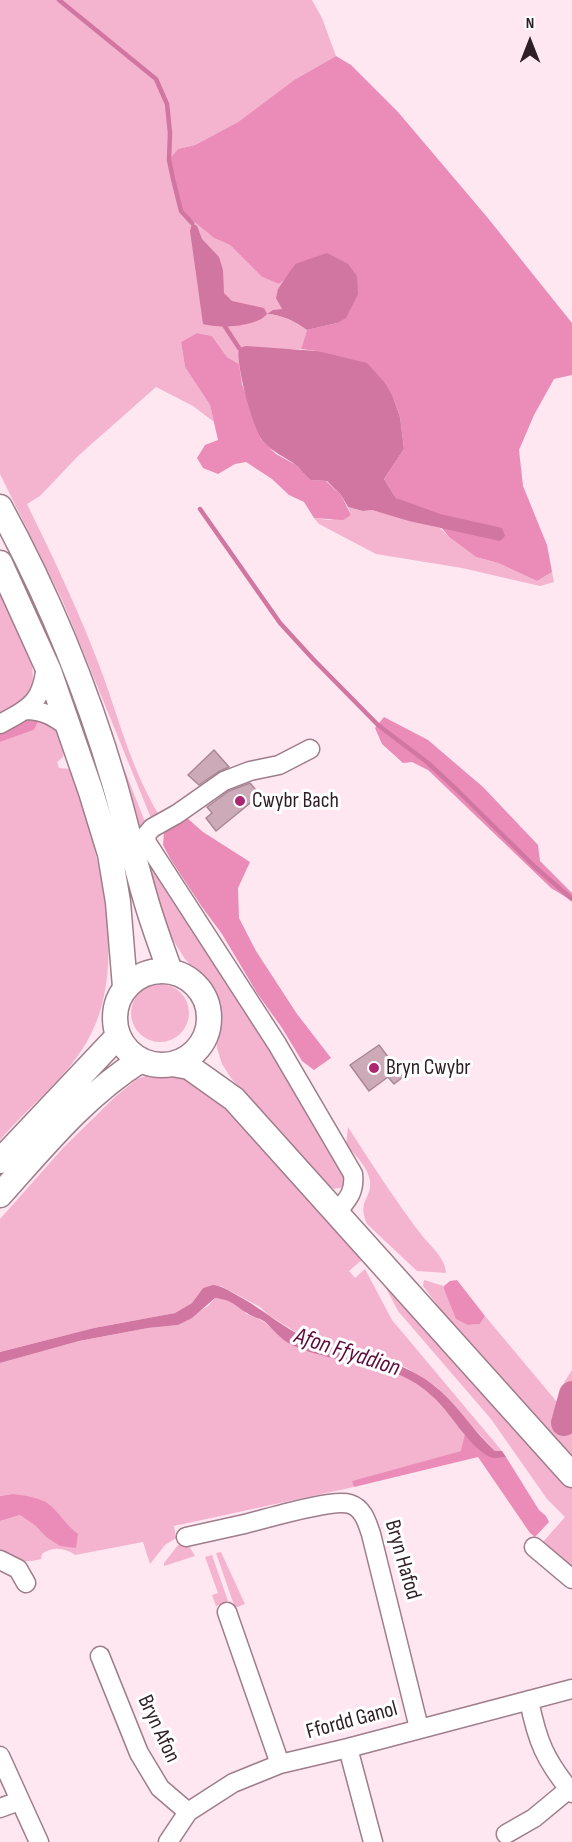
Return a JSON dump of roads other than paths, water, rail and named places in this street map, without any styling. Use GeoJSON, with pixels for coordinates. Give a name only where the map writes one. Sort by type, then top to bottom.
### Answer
{"type":"FeatureCollection","features":[{"type":"Feature","properties":{"kind":"main road"},"geometry":{"type":"LineString","coordinates":[[0,507],[41,590],[94,722],[114,782],[145,897],[170,971]]}},
{"type":"Feature","properties":{"kind":"main road"},"geometry":{"type":"LineString","coordinates":[[0,563],[46,663],[70,728],[110,854],[118,902],[125,987]]}},
{"type":"Feature","properties":{"kind":"main road"},"geometry":{"type":"LineString","coordinates":[[172,1064],[189,1056],[201,1044],[209,1020],[208,1006],[201,991],[185,976],[170,971],[153,971],[138,977],[125,987],[115,1008],[114,1020],[118,1036],[127,1050],[141,1060],[155,1064],[189,1067],[234,1100],[572,1475]]}},
{"type":"Feature","properties":{"kind":"main road"},"geometry":{"type":"LineString","coordinates":[[0,1161],[118,1036]]}},
{"type":"Feature","properties":{"kind":"main road"},"geometry":{"type":"LineString","coordinates":[[201,1044],[234,1100]]}},
{"type":"Feature","properties":{"kind":"main road"},"geometry":{"type":"LineString","coordinates":[[0,1195],[65,1123],[116,1076],[141,1060]]}},
{"type":"Feature","properties":{"kind":"street"},"geometry":{"type":"LineString","coordinates":[[0,724],[25,710],[36,699],[44,683],[46,663]]}},
{"type":"Feature","properties":{"kind":"street"},"geometry":{"type":"LineString","coordinates":[[25,710],[37,710],[51,714],[70,728]]}},
{"type":"Feature","properties":{"kind":"street"},"geometry":{"type":"LineString","coordinates":[[310,748],[279,765],[250,771],[224,781],[177,814],[152,828],[146,835],[147,843],[277,1044],[353,1174],[354,1183],[350,1197],[337,1212]]}},
{"type":"Feature","properties":{"kind":"street","name":"Bryn Hafod"},"geometry":{"type":"LineString","coordinates":[[198,1540],[293,1511],[332,1504],[350,1504],[359,1511],[367,1519],[419,1728]]}},
{"type":"Feature","properties":{"kind":"street"},"geometry":{"type":"LineString","coordinates":[[536,1555],[572,1579]]}},
{"type":"Feature","properties":{"kind":"street"},"geometry":{"type":"LineString","coordinates":[[0,1560],[26,1573]]}},
{"type":"Feature","properties":{"kind":"street"},"geometry":{"type":"LineString","coordinates":[[227,1612],[245,1640],[280,1764]]}},
{"type":"Feature","properties":{"kind":"street","name":"Bryn Afon"},"geometry":{"type":"LineString","coordinates":[[100,1656],[139,1753],[160,1788],[188,1812]]}},
{"type":"Feature","properties":{"kind":"street"},"geometry":{"type":"LineString","coordinates":[[113,1686],[112,1670],[121,1665]]}},
{"type":"Feature","properties":{"kind":"street","name":"Ffordd Ganol"},"geometry":{"type":"LineString","coordinates":[[168,1842],[188,1812],[233,1783],[280,1764],[572,1689]]}},
{"type":"Feature","properties":{"kind":"street"},"geometry":{"type":"LineString","coordinates":[[505,1832],[534,1818],[570,1791],[552,1768],[542,1750],[534,1729],[529,1700]]}},
{"type":"Feature","properties":{"kind":"street"},"geometry":{"type":"LineString","coordinates":[[348,1748],[373,1842]]}},
{"type":"Feature","properties":{"kind":"street"},"geometry":{"type":"LineString","coordinates":[[0,1756],[39,1842]]}},
{"type":"Feature","properties":{"kind":"street"},"geometry":{"type":"LineString","coordinates":[[0,1808],[19,1801]]}},
{"type":"Feature","properties":{"kind":"water"},"geometry":{"type":"Polygon","coordinates":[[[192,223],[197,226],[202,239],[219,257],[223,270],[224,293],[232,301],[264,308],[267,314],[262,318],[237,326],[203,324],[190,231],[192,223]]]}},
{"type":"Feature","properties":{"kind":"water"},"geometry":{"type":"Polygon","coordinates":[[[327,253],[348,264],[357,276],[358,294],[346,318],[337,323],[307,330],[288,319],[267,314],[273,310],[282,309],[276,298],[278,289],[295,264],[327,253]]]}},
{"type":"Feature","properties":{"kind":"water"},"geometry":{"type":"Polygon","coordinates":[[[246,346],[317,351],[367,363],[385,383],[400,417],[404,449],[384,479],[396,498],[440,514],[502,528],[505,536],[500,541],[409,521],[372,510],[363,511],[348,507],[341,495],[327,481],[310,480],[297,466],[267,445],[259,434],[242,381],[238,356],[239,348],[246,346]]]}},
{"type":"Feature","properties":{"kind":"water"},"geometry":{"type":"Polygon","coordinates":[[[213,1285],[242,1298],[308,1339],[402,1366],[417,1374],[441,1391],[487,1443],[495,1451],[502,1451],[506,1457],[493,1458],[480,1451],[432,1396],[400,1375],[365,1364],[310,1352],[292,1345],[264,1321],[222,1299],[215,1298],[192,1318],[178,1325],[148,1328],[79,1341],[0,1363],[0,1352],[94,1328],[175,1313],[192,1303],[203,1288],[213,1285]]]}},
{"type":"Feature","properties":{"kind":"waterway"},"geometry":{"type":"LineString","coordinates":[[59,0],[156,79],[167,104],[170,133],[169,160],[173,179],[181,211],[192,223]]}},
{"type":"Feature","properties":{"kind":"waterway"},"geometry":{"type":"LineString","coordinates":[[224,325],[239,348]]}},
{"type":"Feature","properties":{"kind":"waterway"},"geometry":{"type":"LineString","coordinates":[[200,509],[280,623],[313,659],[378,725],[428,763],[535,867],[572,899]]}},
{"type":"Feature","properties":{"kind":"waterway","name":"Afon Ffyddion"},"geometry":{"type":"LineString","coordinates":[[564,1423],[572,1394]]}},
{"type":"Feature","properties":{"kind":"place","name":"Cwybr Bach"},"geometry":{"type":"Point","coordinates":[240,801]}},
{"type":"Feature","properties":{"kind":"place","name":"Bryn Cwybr"},"geometry":{"type":"Point","coordinates":[374,1068]}}]}
